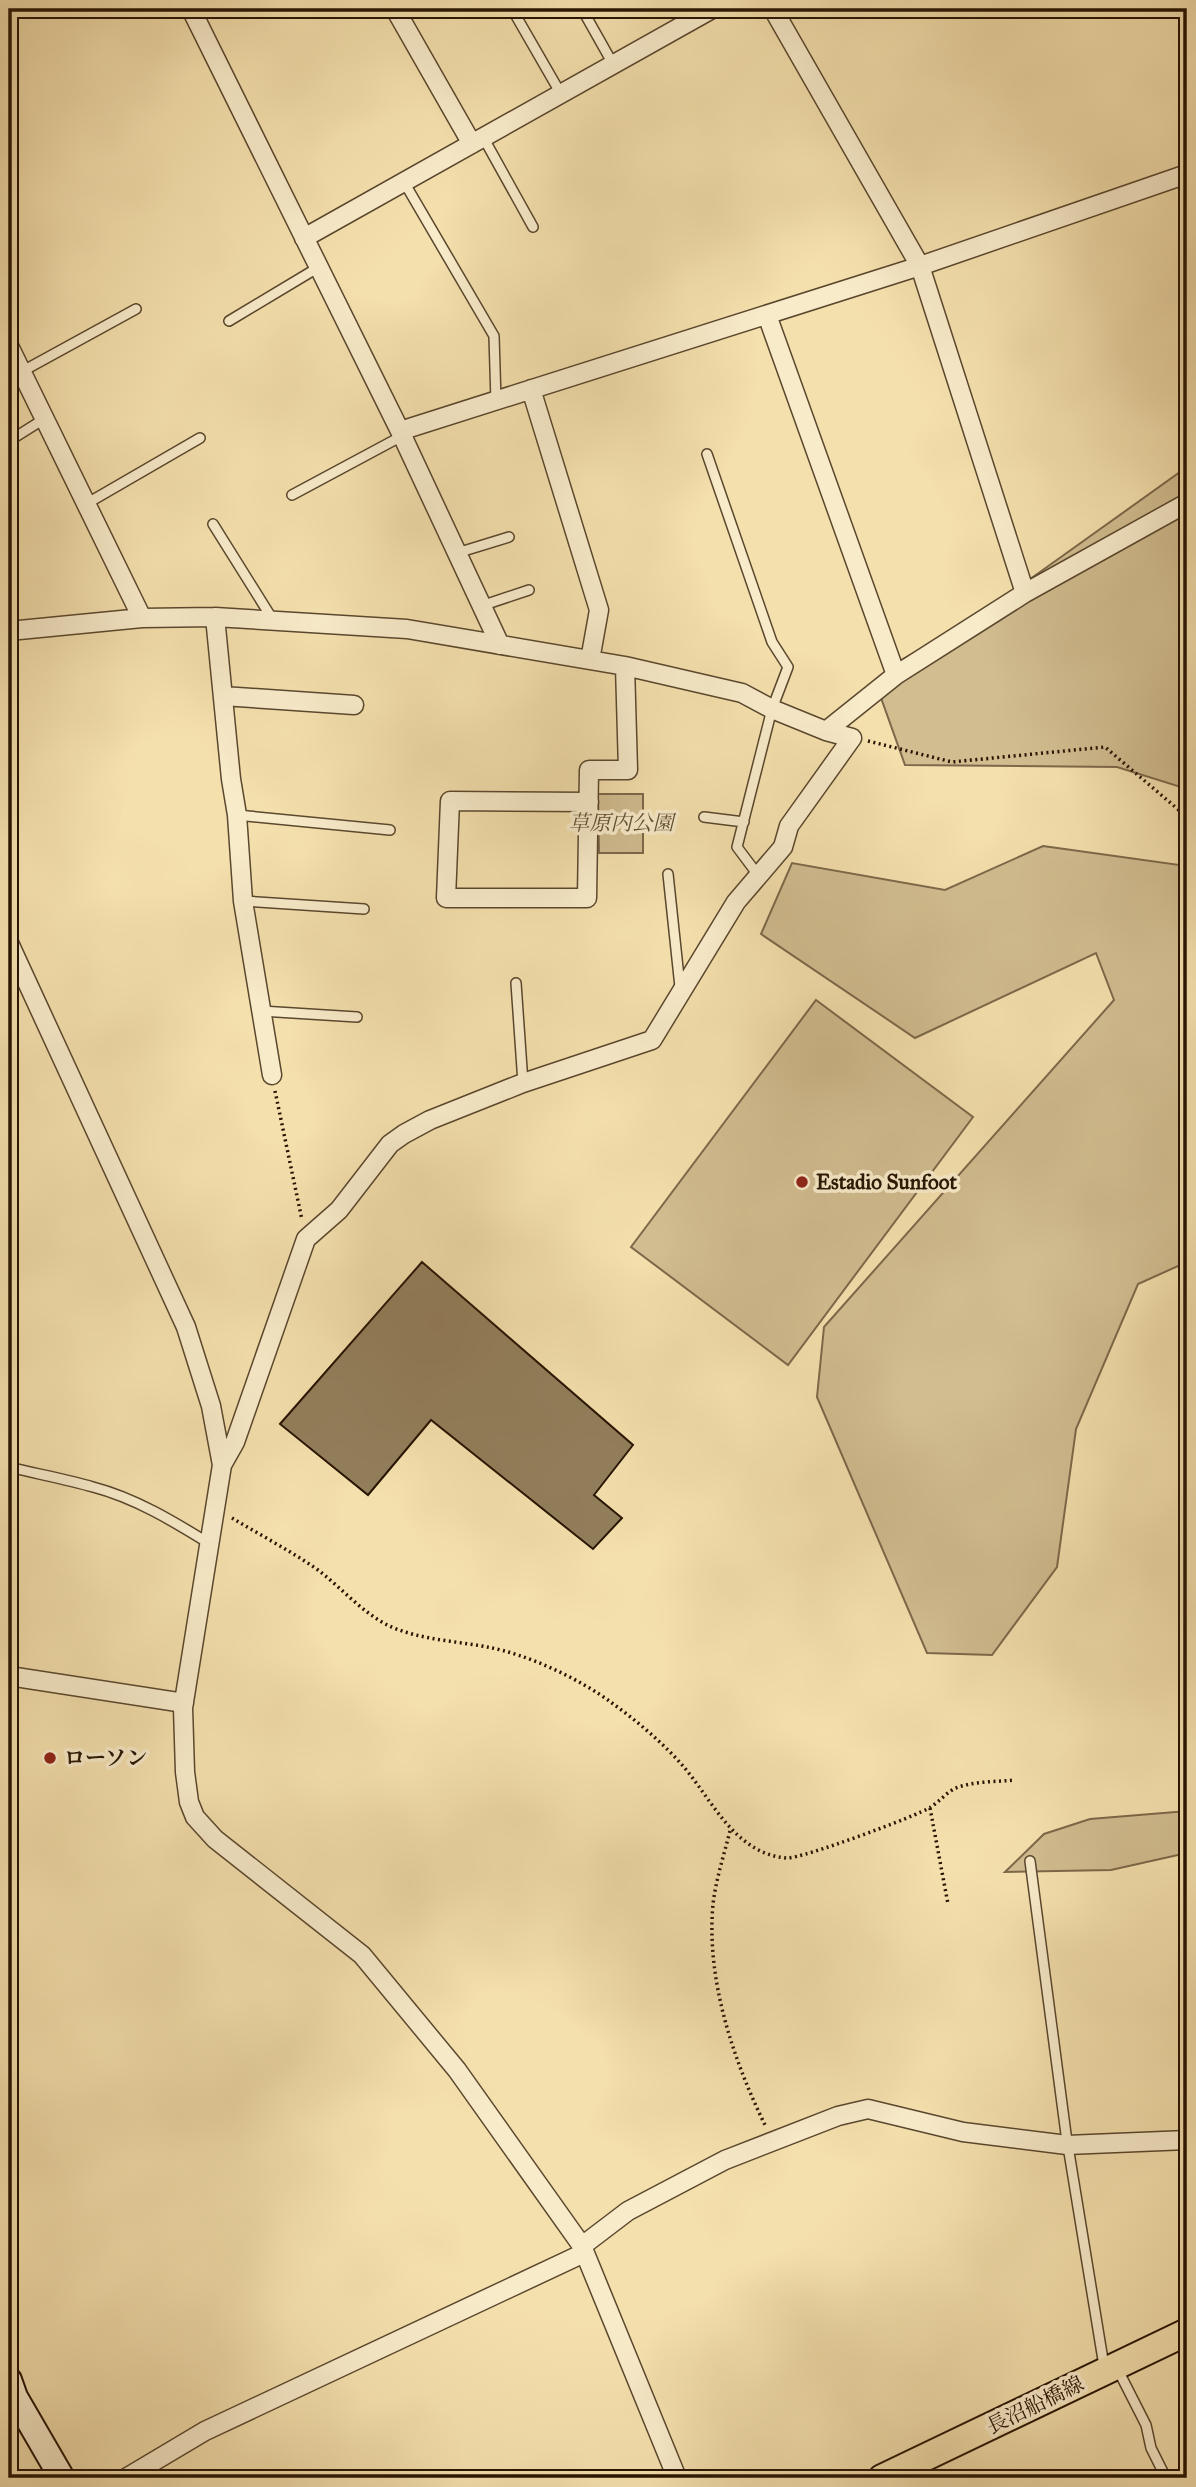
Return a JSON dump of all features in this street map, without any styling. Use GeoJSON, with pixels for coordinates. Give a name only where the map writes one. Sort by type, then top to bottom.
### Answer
{"type":"FeatureCollection","features":[{"type":"Feature","properties":{"kind":"main road","name":"長沼船橋線"},"geometry":{"type":"LineString","coordinates":[[882,2478],[1187,2332]]}},
{"type":"Feature","properties":{"kind":"street"},"geometry":{"type":"LineString","coordinates":[[191,9],[401,434],[500,645]]}},
{"type":"Feature","properties":{"kind":"street"},"geometry":{"type":"LineString","coordinates":[[395,9],[477,141]]}},
{"type":"Feature","properties":{"kind":"street"},"geometry":{"type":"LineString","coordinates":[[304,238],[712,9]]}},
{"type":"Feature","properties":{"kind":"street"},"geometry":{"type":"LineString","coordinates":[[773,9],[920,266],[1025,593]]}},
{"type":"Feature","properties":{"kind":"street"},"geometry":{"type":"LineString","coordinates":[[401,434],[496,401],[920,266],[1187,174]]}},
{"type":"Feature","properties":{"kind":"street"},"geometry":{"type":"LineString","coordinates":[[767,315],[896,675]]}},
{"type":"Feature","properties":{"kind":"street"},"geometry":{"type":"LineString","coordinates":[[9,346],[142,618]]}},
{"type":"Feature","properties":{"kind":"street"},"geometry":{"type":"LineString","coordinates":[[531,390],[600,610],[590,660]]}},
{"type":"Feature","properties":{"kind":"street"},"geometry":{"type":"LineString","coordinates":[[827,731],[896,675],[1025,593],[1187,503]]}},
{"type":"Feature","properties":{"kind":"street"},"geometry":{"type":"LineString","coordinates":[[215,617],[237,814],[243,901],[272,1075]]}},
{"type":"Feature","properties":{"kind":"street"},"geometry":{"type":"LineString","coordinates":[[9,631],[142,618],[215,617],[407,629],[625,666],[742,693],[772,709],[852,738],[789,826],[783,847],[736,902],[652,1040],[523,1083],[430,1119],[390,1144],[339,1210],[306,1239],[235,1442],[222,1465]]}},
{"type":"Feature","properties":{"kind":"street"},"geometry":{"type":"LineString","coordinates":[[589,802],[450,801],[446,898],[587,898],[589,802],[589,771],[628,771],[625,666]]}},
{"type":"Feature","properties":{"kind":"street"},"geometry":{"type":"LineString","coordinates":[[223,696],[354,705]]}},
{"type":"Feature","properties":{"kind":"street"},"geometry":{"type":"LineString","coordinates":[[9,943],[186,1327],[211,1406],[222,1465],[184,1703],[185,1772],[189,1802],[195,1817],[215,1839],[362,1955],[457,2070],[583,2250],[677,2478]]}},
{"type":"Feature","properties":{"kind":"street"},"geometry":{"type":"LineString","coordinates":[[9,1676],[184,1703]]}},
{"type":"Feature","properties":{"kind":"street"},"geometry":{"type":"LineString","coordinates":[[126,2478],[205,2431],[583,2250],[628,2211],[725,2160],[838,2116],[868,2109],[963,2132],[1067,2145],[1187,2140]]}},
{"type":"Feature","properties":{"kind":"street"},"geometry":{"type":"LineString","coordinates":[[9,2380],[15,2397],[62,2478]]}},
{"type":"Feature","properties":{"kind":"lane"},"geometry":{"type":"LineString","coordinates":[[512,9],[561,94]]}},
{"type":"Feature","properties":{"kind":"lane"},"geometry":{"type":"LineString","coordinates":[[582,9],[613,64]]}},
{"type":"Feature","properties":{"kind":"lane"},"geometry":{"type":"LineString","coordinates":[[1183,9],[1187,21]]}},
{"type":"Feature","properties":{"kind":"lane"},"geometry":{"type":"LineString","coordinates":[[477,141],[533,227]]}},
{"type":"Feature","properties":{"kind":"lane"},"geometry":{"type":"LineString","coordinates":[[404,182],[495,336],[496,401]]}},
{"type":"Feature","properties":{"kind":"lane"},"geometry":{"type":"LineString","coordinates":[[229,321],[318,267]]}},
{"type":"Feature","properties":{"kind":"lane"},"geometry":{"type":"LineString","coordinates":[[21,372],[136,309]]}},
{"type":"Feature","properties":{"kind":"lane"},"geometry":{"type":"LineString","coordinates":[[9,441],[44,419]]}},
{"type":"Feature","properties":{"kind":"lane"},"geometry":{"type":"LineString","coordinates":[[292,495],[401,434]]}},
{"type":"Feature","properties":{"kind":"lane"},"geometry":{"type":"LineString","coordinates":[[86,504],[200,438]]}},
{"type":"Feature","properties":{"kind":"lane"},"geometry":{"type":"LineString","coordinates":[[707,454],[772,642],[788,667],[772,709],[737,846],[758,875]]}},
{"type":"Feature","properties":{"kind":"lane"},"geometry":{"type":"LineString","coordinates":[[214,524],[273,620]]}},
{"type":"Feature","properties":{"kind":"lane"},"geometry":{"type":"LineString","coordinates":[[457,553],[509,537]]}},
{"type":"Feature","properties":{"kind":"lane"},"geometry":{"type":"LineString","coordinates":[[481,606],[529,590]]}},
{"type":"Feature","properties":{"kind":"lane"},"geometry":{"type":"LineString","coordinates":[[237,814],[390,830]]}},
{"type":"Feature","properties":{"kind":"lane"},"geometry":{"type":"LineString","coordinates":[[704,817],[744,822]]}},
{"type":"Feature","properties":{"kind":"lane"},"geometry":{"type":"LineString","coordinates":[[668,873],[681,992]]}},
{"type":"Feature","properties":{"kind":"lane"},"geometry":{"type":"LineString","coordinates":[[243,901],[364,909]]}},
{"type":"Feature","properties":{"kind":"lane"},"geometry":{"type":"LineString","coordinates":[[516,983],[523,1083]]}},
{"type":"Feature","properties":{"kind":"lane"},"geometry":{"type":"LineString","coordinates":[[261,1011],[357,1017]]}},
{"type":"Feature","properties":{"kind":"lane"},"geometry":{"type":"LineString","coordinates":[[9,1467],[107,1492],[176,1523],[209,1544]]}},
{"type":"Feature","properties":{"kind":"lane"},"geometry":{"type":"LineString","coordinates":[[1030,1861],[1067,2145],[1111,2369],[1146,2425],[1151,2448],[1166,2478]]}},
{"type":"Feature","properties":{"kind":"path"},"geometry":{"type":"LineString","coordinates":[[852,738],[951,762],[1105,747],[1187,817]]}},
{"type":"Feature","properties":{"kind":"path"},"geometry":{"type":"LineString","coordinates":[[272,1075],[306,1239]]}},
{"type":"Feature","properties":{"kind":"path"},"geometry":{"type":"LineString","coordinates":[[215,1508],[317,1569],[391,1627],[420,1637],[491,1647],[564,1674],[611,1702],[653,1736],[682,1765],[730,1831],[769,1854],[789,1858],[814,1852],[930,1808],[953,1789],[968,1784],[1014,1780]]}},
{"type":"Feature","properties":{"kind":"path"},"geometry":{"type":"LineString","coordinates":[[930,1808],[948,1904]]}},
{"type":"Feature","properties":{"kind":"path"},"geometry":{"type":"LineString","coordinates":[[730,1831],[713,1904],[716,1976],[739,2063],[754,2104],[773,2141]]}},
{"type":"Feature","properties":{"kind":"green space"},"geometry":{"type":"Polygon","coordinates":[[[1187,467],[1187,789],[1117,767],[905,765],[875,681],[903,659],[977,617],[1187,467]]]}},
{"type":"Feature","properties":{"kind":"green space","name":"草原内公園"},"geometry":{"type":"Polygon","coordinates":[[[598,794],[643,794],[643,853],[599,853],[598,794]]]}},
{"type":"Feature","properties":{"kind":"green space"},"geometry":{"type":"Polygon","coordinates":[[[1043,846],[1187,866],[1187,1262],[1138,1284],[1076,1429],[1057,1567],[992,1655],[927,1653],[817,1397],[824,1327],[1114,1000],[1096,953],[915,1038],[761,934],[792,863],[945,890],[1043,846]]]}},
{"type":"Feature","properties":{"kind":"green space","name":"Estadio Sunfoot"},"geometry":{"type":"Polygon","coordinates":[[[816,1000],[973,1117],[788,1365],[631,1247],[816,1000]]]}},
{"type":"Feature","properties":{"kind":"green space"},"geometry":{"type":"Polygon","coordinates":[[[1187,1811],[1187,1853],[1111,1870],[1005,1872],[1044,1834],[1090,1819],[1187,1811]]]}},
{"type":"Feature","properties":{"kind":"building"},"geometry":{"type":"Polygon","coordinates":[[[422,1262],[633,1445],[594,1495],[622,1518],[593,1549],[431,1420],[368,1495],[280,1424],[422,1262]]]}},
{"type":"Feature","properties":{"kind":"place","name":"Estadio Sunfoot"},"geometry":{"type":"Point","coordinates":[802,1182]}},
{"type":"Feature","properties":{"kind":"place","name":"ローソン"},"geometry":{"type":"Point","coordinates":[50,1758]}}]}
